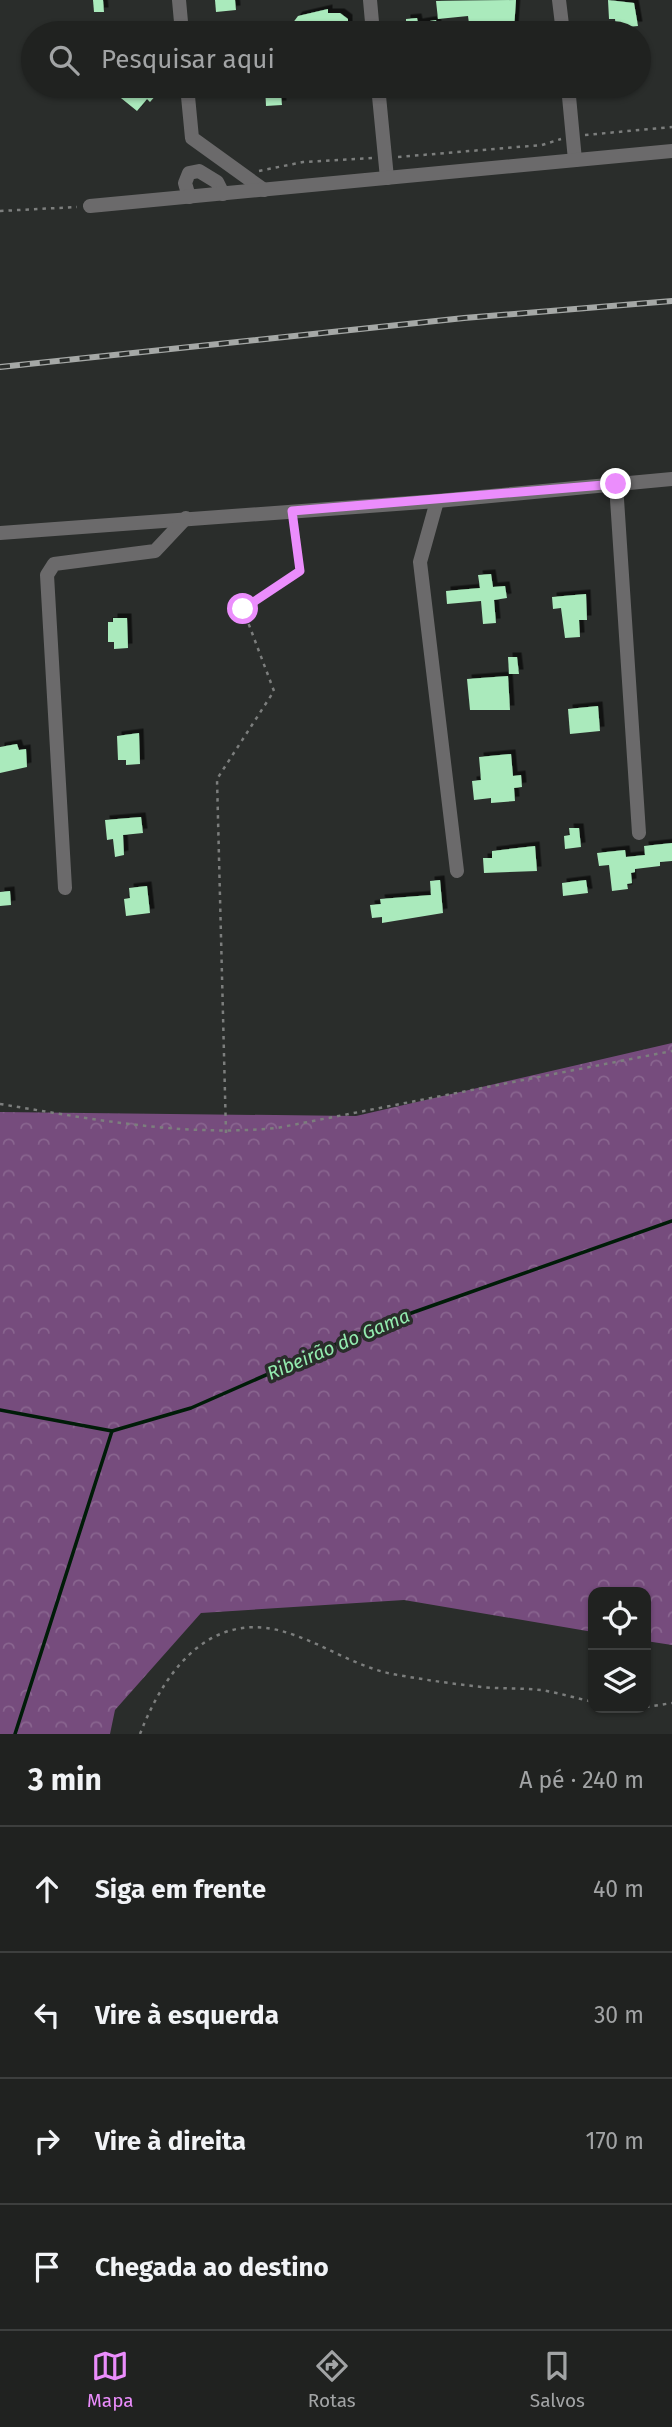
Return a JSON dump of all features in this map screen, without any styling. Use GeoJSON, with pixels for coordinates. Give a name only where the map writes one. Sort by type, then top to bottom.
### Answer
{"type":"FeatureCollection","features":[{"type":"Feature","properties":{"kind":"street"},"geometry":{"type":"LineString","coordinates":[[179,0],[181,21]]}},
{"type":"Feature","properties":{"kind":"street"},"geometry":{"type":"LineString","coordinates":[[370,0],[372,21]]}},
{"type":"Feature","properties":{"kind":"street"},"geometry":{"type":"LineString","coordinates":[[559,0],[562,21]]}},
{"type":"Feature","properties":{"kind":"street"},"geometry":{"type":"LineString","coordinates":[[188,98],[192,138],[264,190]]}},
{"type":"Feature","properties":{"kind":"street"},"geometry":{"type":"LineString","coordinates":[[379,98],[387,178]]}},
{"type":"Feature","properties":{"kind":"street"},"geometry":{"type":"LineString","coordinates":[[569,98],[575,160]]}},
{"type":"Feature","properties":{"kind":"street"},"geometry":{"type":"LineString","coordinates":[[90,206],[672,151]]}},
{"type":"Feature","properties":{"kind":"street"},"geometry":{"type":"LineString","coordinates":[[189,197],[185,183],[189,173],[199,171],[217,182],[223,194]]}},
{"type":"Feature","properties":{"kind":"street"},"geometry":{"type":"LineString","coordinates":[[0,533],[437,501],[672,479]]}},
{"type":"Feature","properties":{"kind":"street"},"geometry":{"type":"LineString","coordinates":[[616,484],[639,833]]}},
{"type":"Feature","properties":{"kind":"street"},"geometry":{"type":"LineString","coordinates":[[437,501],[420,562],[457,871]]}},
{"type":"Feature","properties":{"kind":"street"},"geometry":{"type":"LineString","coordinates":[[65,888],[47,575],[54,564],[155,551],[186,518]]}},
{"type":"Feature","properties":{"kind":"path"},"geometry":{"type":"LineString","coordinates":[[242,174],[303,162],[542,145],[573,136],[672,127]]}},
{"type":"Feature","properties":{"kind":"path"},"geometry":{"type":"LineString","coordinates":[[0,211],[90,206]]}},
{"type":"Feature","properties":{"kind":"path"},"geometry":{"type":"LineString","coordinates":[[226,1133],[217,779],[274,691],[243,609],[300,571],[292,511]]}},
{"type":"Feature","properties":{"kind":"path"},"geometry":{"type":"LineString","coordinates":[[0,1104],[166,1129],[226,1133],[277,1128],[672,1051]]}},
{"type":"Feature","properties":{"kind":"path"},"geometry":{"type":"LineString","coordinates":[[139,1734],[164,1682],[193,1650],[215,1636],[238,1627],[269,1627],[296,1635],[350,1662],[395,1675],[483,1687],[541,1690],[588,1701]]}},
{"type":"Feature","properties":{"kind":"path"},"geometry":{"type":"LineString","coordinates":[[651,1706],[672,1703]]}},
{"type":"Feature","properties":{"kind":"green space"},"geometry":{"type":"Polygon","coordinates":[[[672,1043],[672,1645],[651,1642],[651,1587],[588,1587],[588,1631],[404,1600],[201,1613],[115,1710],[110,1734],[0,1734],[0,1112],[356,1116],[672,1043]]]}},
{"type":"Feature","properties":{"kind":"building"},"geometry":{"type":"Polygon","coordinates":[[[93,0],[103,0],[104,12],[94,12],[93,0]]]}},
{"type":"Feature","properties":{"kind":"building"},"geometry":{"type":"Polygon","coordinates":[[[215,0],[235,0],[236,10],[216,12],[215,0]]]}},
{"type":"Feature","properties":{"kind":"building"},"geometry":{"type":"Polygon","coordinates":[[[516,0],[515,21],[469,21],[468,16],[438,19],[436,1],[516,0]]]}},
{"type":"Feature","properties":{"kind":"building"},"geometry":{"type":"Polygon","coordinates":[[[608,0],[634,3],[637,21],[609,19],[608,0]]]}},
{"type":"Feature","properties":{"kind":"building"},"geometry":{"type":"Polygon","coordinates":[[[328,9],[328,13],[340,13],[348,21],[294,21],[298,16],[328,9]]]}},
{"type":"Feature","properties":{"kind":"building"},"geometry":{"type":"Polygon","coordinates":[[[121,98],[154,98],[150,102],[147,99],[137,111],[121,98]]]}},
{"type":"Feature","properties":{"kind":"building"},"geometry":{"type":"Polygon","coordinates":[[[266,98],[281,98],[282,105],[266,106],[266,98]]]}},
{"type":"Feature","properties":{"kind":"building"},"geometry":{"type":"Polygon","coordinates":[[[491,574],[493,587],[505,586],[507,598],[494,600],[496,623],[483,624],[481,601],[447,604],[446,591],[480,588],[478,575],[491,574]]]}},
{"type":"Feature","properties":{"kind":"building"},"geometry":{"type":"Polygon","coordinates":[[[586,594],[587,620],[579,620],[580,637],[565,638],[561,608],[553,609],[552,597],[586,594]]]}},
{"type":"Feature","properties":{"kind":"building"},"geometry":{"type":"Polygon","coordinates":[[[113,618],[127,618],[128,648],[114,649],[114,642],[108,642],[108,622],[113,622],[113,618]]]}},
{"type":"Feature","properties":{"kind":"building"},"geometry":{"type":"Polygon","coordinates":[[[508,657],[517,657],[519,674],[509,674],[508,657]]]}},
{"type":"Feature","properties":{"kind":"building"},"geometry":{"type":"Polygon","coordinates":[[[508,676],[510,710],[470,710],[467,679],[508,676]]]}},
{"type":"Feature","properties":{"kind":"building"},"geometry":{"type":"Polygon","coordinates":[[[598,706],[600,731],[570,734],[568,709],[598,706]]]}},
{"type":"Feature","properties":{"kind":"building"},"geometry":{"type":"Polygon","coordinates":[[[139,733],[140,764],[126,765],[126,760],[118,760],[117,736],[139,733]]]}},
{"type":"Feature","properties":{"kind":"building"},"geometry":{"type":"Polygon","coordinates":[[[17,744],[19,750],[26,749],[27,767],[0,773],[0,747],[17,744]]]}},
{"type":"Feature","properties":{"kind":"building"},"geometry":{"type":"Polygon","coordinates":[[[511,754],[513,776],[521,775],[522,787],[514,788],[515,801],[491,803],[491,798],[474,800],[472,781],[481,780],[479,757],[511,754]]]}},
{"type":"Feature","properties":{"kind":"building"},"geometry":{"type":"Polygon","coordinates":[[[141,817],[143,833],[123,835],[124,855],[115,857],[113,839],[107,840],[105,820],[141,817]]]}},
{"type":"Feature","properties":{"kind":"building"},"geometry":{"type":"Polygon","coordinates":[[[569,828],[579,828],[581,847],[565,849],[564,836],[570,835],[569,828]]]}},
{"type":"Feature","properties":{"kind":"building"},"geometry":{"type":"Polygon","coordinates":[[[672,843],[672,861],[660,862],[660,866],[635,869],[635,872],[631,873],[632,883],[627,884],[628,889],[612,891],[609,865],[599,866],[597,853],[625,850],[626,857],[645,855],[644,846],[672,843]]]}},
{"type":"Feature","properties":{"kind":"building"},"geometry":{"type":"Polygon","coordinates":[[[535,846],[537,871],[484,873],[483,858],[492,858],[492,851],[535,846]]]}},
{"type":"Feature","properties":{"kind":"building"},"geometry":{"type":"Polygon","coordinates":[[[440,880],[443,913],[382,923],[382,917],[372,918],[370,905],[381,904],[380,899],[431,895],[430,881],[440,880]]]}},
{"type":"Feature","properties":{"kind":"building"},"geometry":{"type":"Polygon","coordinates":[[[586,880],[588,893],[563,896],[562,883],[586,880]]]}},
{"type":"Feature","properties":{"kind":"building"},"geometry":{"type":"Polygon","coordinates":[[[147,886],[150,913],[126,916],[124,899],[130,898],[129,888],[147,886]]]}},
{"type":"Feature","properties":{"kind":"building"},"geometry":{"type":"Polygon","coordinates":[[[10,891],[11,905],[0,906],[0,892],[10,891]]]}},
{"type":"Feature","properties":{"kind":"waterway","name":"Ribeirão do Gama"},"geometry":{"type":"LineString","coordinates":[[0,1410],[112,1431],[191,1408],[386,1322],[672,1221]]}},
{"type":"Feature","properties":{"kind":"waterway"},"geometry":{"type":"LineString","coordinates":[[15,1734],[112,1431]]}},
{"type":"Feature","properties":{"kind":"railway"},"geometry":{"type":"LineString","coordinates":[[0,367],[464,318],[672,301]]}},
{"type":"Feature","properties":{"kind":"route"},"geometry":{"type":"LineString","coordinates":[[243,609],[300,571],[292,511],[616,484]]}}]}
